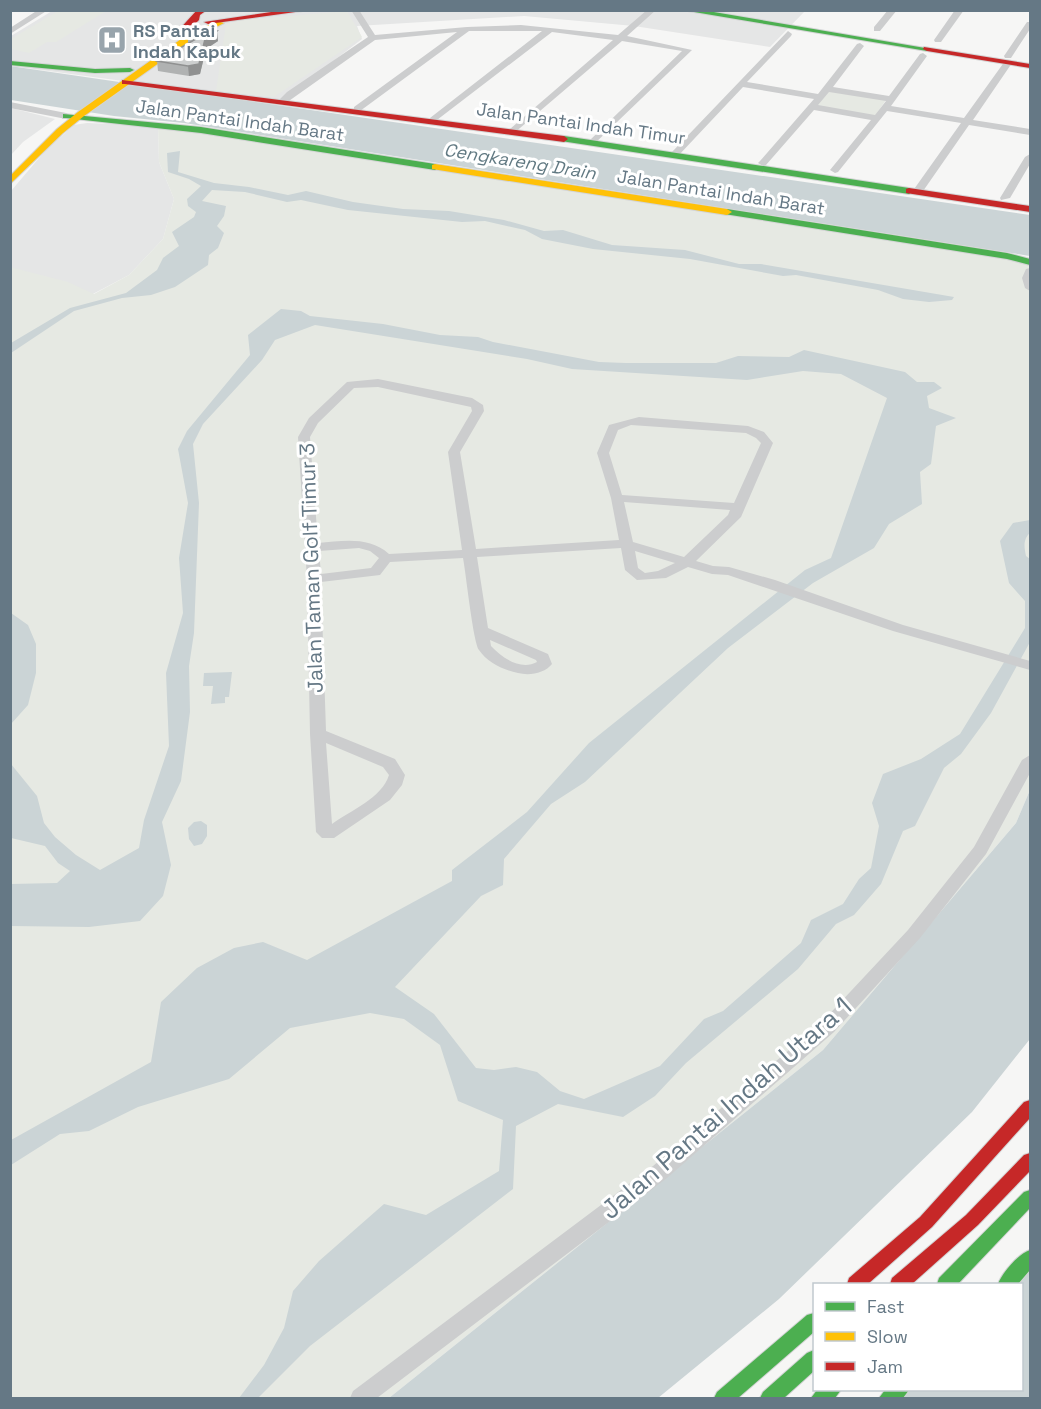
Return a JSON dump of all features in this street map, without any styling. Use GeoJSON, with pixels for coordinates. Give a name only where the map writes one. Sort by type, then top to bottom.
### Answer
{"type":"FeatureCollection","features":[{"type":"Feature","properties":{"kind":"main road"},"geometry":{"type":"LineString","coordinates":[[198,17],[220,23],[235,14],[307,10]]}},
{"type":"Feature","properties":{"kind":"main road"},"geometry":{"type":"LineString","coordinates":[[685,10],[722,12],[1008,59],[1030,66]]}},
{"type":"Feature","properties":{"kind":"main road"},"geometry":{"type":"LineString","coordinates":[[10,168],[70,118],[186,29],[196,28],[198,17]]}},
{"type":"Feature","properties":{"kind":"main road"},"geometry":{"type":"LineString","coordinates":[[123,78],[198,17]]}},
{"type":"Feature","properties":{"kind":"main road"},"geometry":{"type":"LineString","coordinates":[[1008,59],[1030,59]]}},
{"type":"Feature","properties":{"kind":"main road","name":"Jalan Pantai Indah Timur"},"geometry":{"type":"LineString","coordinates":[[10,63],[94,71],[123,78],[283,101],[357,109],[592,142],[1030,209]]}},
{"type":"Feature","properties":{"kind":"main road"},"geometry":{"type":"LineString","coordinates":[[10,181],[70,118]]}},
{"type":"Feature","properties":{"kind":"main road","name":"Jalan Pantai Indah Barat"},"geometry":{"type":"LineString","coordinates":[[70,118],[201,130],[1030,261]]}},
{"type":"Feature","properties":{"kind":"main road"},"geometry":{"type":"LineString","coordinates":[[857,1283],[926,1222],[1030,1107]]}},
{"type":"Feature","properties":{"kind":"main road"},"geometry":{"type":"LineString","coordinates":[[900,1283],[972,1220],[1030,1160]]}},
{"type":"Feature","properties":{"kind":"main road"},"geometry":{"type":"LineString","coordinates":[[947,1283],[1030,1197]]}},
{"type":"Feature","properties":{"kind":"main road"},"geometry":{"type":"LineString","coordinates":[[1008,1283],[1030,1258]]}},
{"type":"Feature","properties":{"kind":"main road"},"geometry":{"type":"LineString","coordinates":[[724,1398],[813,1322]]}},
{"type":"Feature","properties":{"kind":"main road"},"geometry":{"type":"LineString","coordinates":[[770,1398],[813,1360]]}},
{"type":"Feature","properties":{"kind":"street"},"geometry":{"type":"LineString","coordinates":[[10,32],[45,10]]}},
{"type":"Feature","properties":{"kind":"street"},"geometry":{"type":"LineString","coordinates":[[355,10],[373,38]]}},
{"type":"Feature","properties":{"kind":"street"},"geometry":{"type":"LineString","coordinates":[[513,131],[652,10]]}},
{"type":"Feature","properties":{"kind":"street"},"geometry":{"type":"LineString","coordinates":[[877,29],[893,10]]}},
{"type":"Feature","properties":{"kind":"street"},"geometry":{"type":"LineString","coordinates":[[938,40],[960,10]]}},
{"type":"Feature","properties":{"kind":"street"},"geometry":{"type":"LineString","coordinates":[[10,20],[25,22]]}},
{"type":"Feature","properties":{"kind":"street"},"geometry":{"type":"LineString","coordinates":[[917,192],[967,122],[1030,24]]}},
{"type":"Feature","properties":{"kind":"street"},"geometry":{"type":"LineString","coordinates":[[283,101],[373,38],[467,29],[550,28],[682,48],[688,52],[592,142]]}},
{"type":"Feature","properties":{"kind":"street"},"geometry":{"type":"LineString","coordinates":[[433,120],[550,28]]}},
{"type":"Feature","properties":{"kind":"street"},"geometry":{"type":"LineString","coordinates":[[357,109],[467,29]]}},
{"type":"Feature","properties":{"kind":"street"},"geometry":{"type":"LineString","coordinates":[[675,154],[788,34]]}},
{"type":"Feature","properties":{"kind":"street"},"geometry":{"type":"LineString","coordinates":[[763,163],[860,46]]}},
{"type":"Feature","properties":{"kind":"street"},"geometry":{"type":"LineString","coordinates":[[835,170],[878,118],[923,56]]}},
{"type":"Feature","properties":{"kind":"street"},"geometry":{"type":"LineString","coordinates":[[741,84],[820,97]]}},
{"type":"Feature","properties":{"kind":"street"},"geometry":{"type":"LineString","coordinates":[[826,89],[892,99]]}},
{"type":"Feature","properties":{"kind":"street"},"geometry":{"type":"LineString","coordinates":[[10,105],[70,118]]}},
{"type":"Feature","properties":{"kind":"street"},"geometry":{"type":"LineString","coordinates":[[811,107],[878,118]]}},
{"type":"Feature","properties":{"kind":"street"},"geometry":{"type":"LineString","coordinates":[[885,108],[1030,132]]}},
{"type":"Feature","properties":{"kind":"street"},"geometry":{"type":"LineString","coordinates":[[1005,198],[1030,157]]}},
{"type":"Feature","properties":{"kind":"street"},"geometry":{"type":"LineString","coordinates":[[1030,271],[1027,278],[1030,288]]}},
{"type":"Feature","properties":{"kind":"street","name":"Jalan Taman Golf Timur 3"},"geometry":{"type":"LineString","coordinates":[[318,734],[389,764],[397,775],[394,785],[384,796],[328,834],[324,832],[318,734],[314,579],[304,437],[313,421],[351,385],[378,383],[472,402],[477,405],[478,411],[454,452],[470,553]]}},
{"type":"Feature","properties":{"kind":"street"},"geometry":{"type":"LineString","coordinates":[[629,422],[747,430],[760,435],[767,443],[734,517],[686,563],[661,575],[642,577],[632,570],[617,498],[603,453],[614,428],[629,422]]}},
{"type":"Feature","properties":{"kind":"street"},"geometry":{"type":"LineString","coordinates":[[617,498],[738,507]]}},
{"type":"Feature","properties":{"kind":"street"},"geometry":{"type":"LineString","coordinates":[[311,547],[359,544],[375,548],[386,558],[626,544],[1030,666]]}},
{"type":"Feature","properties":{"kind":"street"},"geometry":{"type":"LineString","coordinates":[[470,553],[482,631]]}},
{"type":"Feature","properties":{"kind":"street"},"geometry":{"type":"LineString","coordinates":[[314,579],[375,572],[386,558]]}},
{"type":"Feature","properties":{"kind":"street","name":"Jalan Pantai Indah Utara 1"},"geometry":{"type":"LineString","coordinates":[[361,1398],[660,1172],[828,1027],[914,934],[980,850],[1030,760]]}},
{"type":"Feature","properties":{"kind":"shaded area"},"geometry":{"type":"Polygon","coordinates":[[[52,11],[805,11],[770,47],[634,26],[524,16],[357,26],[362,39],[280,102],[11,66],[11,36],[52,11]]]}},
{"type":"Feature","properties":{"kind":"shaded area"},"geometry":{"type":"Polygon","coordinates":[[[58,11],[106,11],[56,42],[47,42],[29,53],[11,49],[11,39],[58,11]]]}},
{"type":"Feature","properties":{"kind":"shaded area"},"geometry":{"type":"Polygon","coordinates":[[[347,11],[362,37],[274,97],[216,91],[226,24],[242,20],[347,11]]]}},
{"type":"Feature","properties":{"kind":"shaded area"},"geometry":{"type":"Polygon","coordinates":[[[826,91],[886,100],[875,116],[814,106],[826,91]]]}},
{"type":"Feature","properties":{"kind":"shaded area"},"geometry":{"type":"Polygon","coordinates":[[[11,108],[55,119],[23,142],[11,155],[11,108]]]}},
{"type":"Feature","properties":{"kind":"shaded area"},"geometry":{"type":"Polygon","coordinates":[[[87,123],[158,126],[159,162],[174,199],[163,239],[129,275],[11,337],[11,191],[45,151],[74,125],[87,123]]]}},
{"type":"Feature","properties":{"kind":"shaded area"},"geometry":{"type":"Polygon","coordinates":[[[158,126],[958,250],[1030,264],[1030,790],[1016,823],[823,1050],[389,1398],[11,1398],[10,267],[68,282],[94,294],[129,275],[163,239],[174,199],[159,162],[158,126]]]}},
{"type":"Feature","properties":{"kind":"water","name":"Cengkareng Drain"},"geometry":{"type":"Polygon","coordinates":[[[10,66],[1030,215],[1030,256],[184,123],[114,116],[11,100],[10,66]]]}},
{"type":"Feature","properties":{"kind":"water"},"geometry":{"type":"Polygon","coordinates":[[[180,151],[178,172],[214,183],[288,195],[306,191],[353,202],[403,209],[449,211],[504,220],[544,231],[563,230],[612,245],[685,250],[739,264],[761,264],[954,297],[952,300],[929,302],[903,299],[878,290],[796,275],[783,276],[690,259],[593,249],[542,239],[525,230],[485,221],[462,222],[348,210],[301,200],[287,202],[245,192],[212,190],[202,201],[226,206],[224,216],[217,226],[224,233],[218,248],[209,255],[208,265],[175,287],[151,295],[122,298],[74,311],[11,353],[11,343],[70,308],[126,293],[157,270],[163,258],[179,246],[172,232],[194,217],[196,212],[188,206],[187,199],[201,186],[168,172],[167,153],[180,151]]]}},
{"type":"Feature","properties":{"kind":"water"},"geometry":{"type":"Polygon","coordinates":[[[281,309],[301,311],[310,316],[383,324],[440,335],[478,337],[493,342],[599,362],[716,363],[738,356],[789,357],[804,350],[905,372],[917,382],[934,382],[942,388],[927,396],[929,408],[956,418],[936,426],[931,464],[920,472],[922,504],[889,524],[874,548],[813,583],[728,648],[585,782],[551,804],[504,859],[503,885],[481,896],[395,987],[434,1014],[476,1068],[494,1070],[516,1067],[537,1072],[560,1091],[584,1099],[660,1066],[704,1019],[723,1011],[801,943],[811,920],[843,904],[859,879],[871,868],[879,826],[872,803],[883,774],[921,759],[960,734],[1025,628],[1025,601],[1009,583],[1000,541],[1013,523],[1030,520],[1030,533],[1026,538],[1025,546],[1026,556],[1030,559],[1030,642],[991,713],[961,754],[944,768],[915,826],[903,831],[881,884],[854,915],[836,924],[798,969],[686,1063],[655,1096],[623,1117],[558,1104],[516,1126],[513,1189],[310,1346],[259,1397],[239,1398],[264,1365],[284,1328],[293,1291],[319,1261],[384,1204],[426,1215],[499,1171],[503,1120],[458,1101],[440,1045],[404,1019],[370,1013],[290,1028],[229,1079],[138,1107],[89,1131],[60,1134],[11,1165],[11,1140],[151,1062],[161,1002],[197,968],[234,948],[263,942],[307,960],[452,881],[452,870],[527,812],[589,743],[805,570],[831,558],[887,398],[841,374],[803,371],[747,380],[572,369],[527,359],[315,325],[275,340],[262,360],[203,424],[193,444],[199,503],[194,633],[189,666],[190,712],[181,781],[162,822],[171,865],[163,896],[140,921],[89,927],[11,926],[11,884],[57,883],[70,871],[58,863],[45,846],[11,838],[11,764],[37,796],[44,823],[55,837],[76,855],[100,870],[139,848],[144,820],[169,746],[166,673],[183,613],[179,558],[188,503],[178,449],[187,431],[250,355],[248,335],[281,309]]]}},
{"type":"Feature","properties":{"kind":"water"},"geometry":{"type":"Polygon","coordinates":[[[11,613],[28,625],[36,644],[36,673],[28,705],[11,724],[11,613]]]}},
{"type":"Feature","properties":{"kind":"water"},"geometry":{"type":"Polygon","coordinates":[[[232,672],[229,697],[225,697],[225,703],[211,704],[213,686],[203,686],[204,673],[232,672]]]}},
{"type":"Feature","properties":{"kind":"water"},"geometry":{"type":"Polygon","coordinates":[[[1030,790],[1030,1039],[972,1112],[779,1299],[658,1398],[389,1398],[823,1050],[1016,823],[1030,790]]]}},
{"type":"Feature","properties":{"kind":"water"},"geometry":{"type":"Polygon","coordinates":[[[201,821],[207,825],[207,836],[202,844],[194,846],[189,839],[188,828],[194,822],[201,821]]]}},
{"type":"Feature","properties":{"kind":"water"},"geometry":{"type":"Polygon","coordinates":[[[1030,1270],[1030,1398],[892,1398],[901,1391],[1023,1391],[1023,1283],[1016,1283],[1030,1270]]]}},
{"type":"Feature","properties":{"kind":"building"},"geometry":{"type":"Polygon","coordinates":[[[202,29],[217,31],[205,39],[199,64],[188,66],[157,61],[196,39],[188,38],[202,29]]]}},
{"type":"Feature","properties":{"kind":"traffic: fast"},"geometry":{"type":"LineString","coordinates":[[685,10],[927,49]]}},
{"type":"Feature","properties":{"kind":"traffic: fast"},"geometry":{"type":"LineString","coordinates":[[10,63],[95,71],[130,70]]}},
{"type":"Feature","properties":{"kind":"traffic: fast"},"geometry":{"type":"LineString","coordinates":[[66,116],[201,130],[435,167]]}},
{"type":"Feature","properties":{"kind":"traffic: fast"},"geometry":{"type":"LineString","coordinates":[[564,139],[909,191]]}},
{"type":"Feature","properties":{"kind":"traffic: fast"},"geometry":{"type":"LineString","coordinates":[[727,212],[1007,256],[1030,262]]}},
{"type":"Feature","properties":{"kind":"traffic: fast"},"geometry":{"type":"LineString","coordinates":[[947,1283],[1030,1197]]}},
{"type":"Feature","properties":{"kind":"traffic: fast"},"geometry":{"type":"LineString","coordinates":[[1008,1283],[1030,1258]]}},
{"type":"Feature","properties":{"kind":"traffic: fast"},"geometry":{"type":"LineString","coordinates":[[724,1398],[813,1322]]}},
{"type":"Feature","properties":{"kind":"traffic: fast"},"geometry":{"type":"LineString","coordinates":[[770,1398],[813,1360]]}},
{"type":"Feature","properties":{"kind":"traffic: fast"},"geometry":{"type":"LineString","coordinates":[[821,1398],[830,1391]]}},
{"type":"Feature","properties":{"kind":"traffic: fast"},"geometry":{"type":"LineString","coordinates":[[889,1398],[898,1391]]}},
{"type":"Feature","properties":{"kind":"traffic: slow"},"geometry":{"type":"LineString","coordinates":[[10,181],[60,131],[81,114],[187,39],[220,23]]}},
{"type":"Feature","properties":{"kind":"traffic: slow"},"geometry":{"type":"LineString","coordinates":[[435,167],[727,212]]}},
{"type":"Feature","properties":{"kind":"traffic: jam"},"geometry":{"type":"LineString","coordinates":[[178,36],[196,18],[196,14],[204,10]]}},
{"type":"Feature","properties":{"kind":"traffic: jam"},"geometry":{"type":"LineString","coordinates":[[208,22],[307,10]]}},
{"type":"Feature","properties":{"kind":"traffic: jam"},"geometry":{"type":"LineString","coordinates":[[927,49],[1030,66]]}},
{"type":"Feature","properties":{"kind":"traffic: jam"},"geometry":{"type":"LineString","coordinates":[[125,82],[564,139]]}},
{"type":"Feature","properties":{"kind":"traffic: jam"},"geometry":{"type":"LineString","coordinates":[[909,191],[1030,209]]}},
{"type":"Feature","properties":{"kind":"traffic: jam"},"geometry":{"type":"LineString","coordinates":[[857,1283],[926,1222],[1030,1107]]}},
{"type":"Feature","properties":{"kind":"traffic: jam"},"geometry":{"type":"LineString","coordinates":[[900,1283],[972,1220],[1030,1160]]}},
{"type":"Feature","properties":{"kind":"place","name":"RS Pantai Indah Kapuk"},"geometry":{"type":"Point","coordinates":[112,40]}}]}
